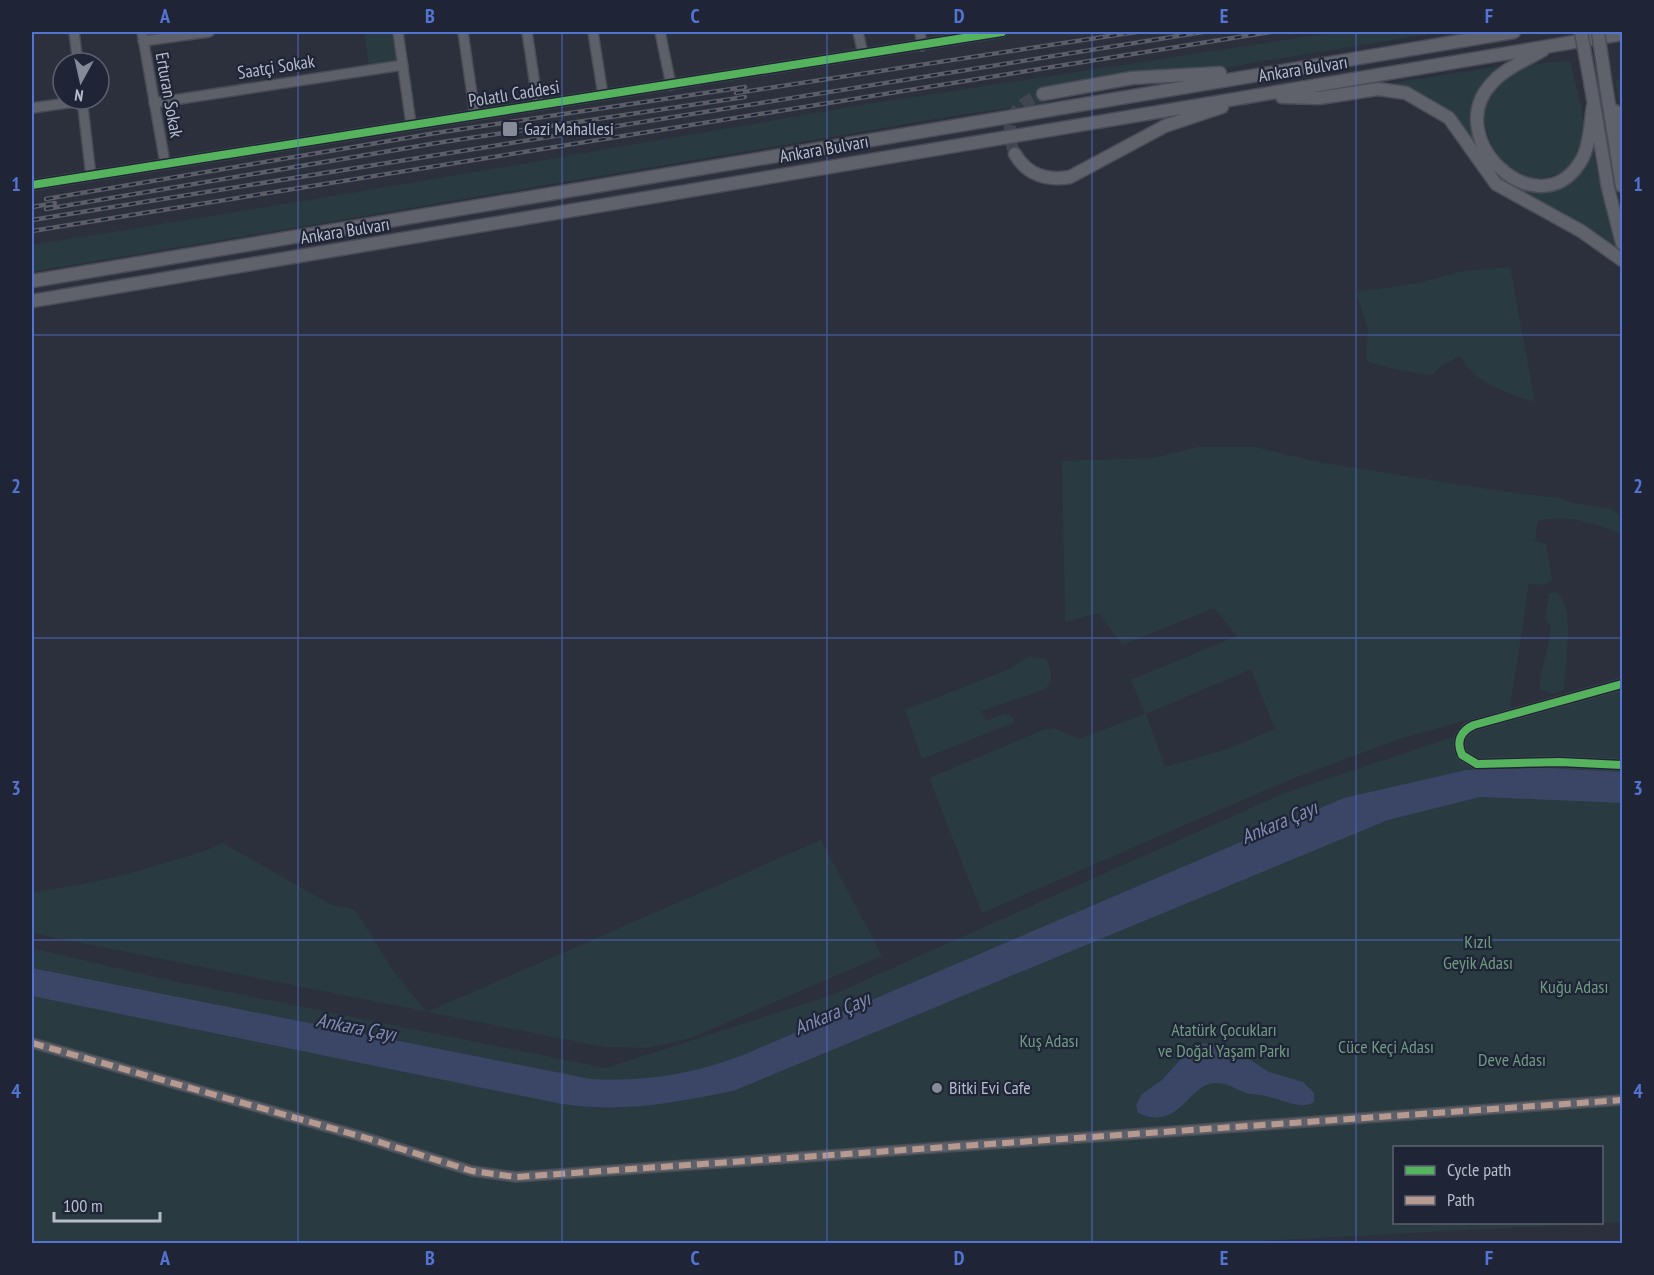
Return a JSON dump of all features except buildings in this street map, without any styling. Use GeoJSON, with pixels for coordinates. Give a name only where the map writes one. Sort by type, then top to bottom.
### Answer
{"type":"FeatureCollection","features":[{"type":"Feature","properties":{"kind":"main road"},"geometry":{"type":"LineString","coordinates":[[1043,94],[1132,78],[1208,74],[1327,63],[1467,32]]}},
{"type":"Feature","properties":{"kind":"main road","name":"Ankara Bulvarı"},"geometry":{"type":"LineString","coordinates":[[32,281],[1514,32]]}},
{"type":"Feature","properties":{"kind":"main road"},"geometry":{"type":"LineString","coordinates":[[1581,32],[1593,106],[1620,238]]}},
{"type":"Feature","properties":{"kind":"main road"},"geometry":{"type":"LineString","coordinates":[[1598,32],[1623,186]]}},
{"type":"Feature","properties":{"kind":"main road","name":"Ankara Bulvarı"},"geometry":{"type":"LineString","coordinates":[[32,301],[1623,34]]}},
{"type":"Feature","properties":{"kind":"main road"},"geometry":{"type":"LineString","coordinates":[[1550,46],[1491,83],[1478,112],[1477,128],[1483,148],[1500,170],[1520,182],[1542,185],[1557,181],[1572,173],[1581,162],[1593,106]]}},
{"type":"Feature","properties":{"kind":"main road"},"geometry":{"type":"LineString","coordinates":[[1606,86],[1623,133]]}},
{"type":"Feature","properties":{"kind":"main road"},"geometry":{"type":"LineString","coordinates":[[1015,154],[1023,166],[1040,176],[1059,179],[1070,177],[1165,126],[1254,96],[1318,98],[1378,89],[1406,93],[1429,104],[1449,118],[1496,184],[1581,231],[1623,260]]}},
{"type":"Feature","properties":{"kind":"street"},"geometry":{"type":"LineString","coordinates":[[74,32],[76,51]]}},
{"type":"Feature","properties":{"kind":"street"},"geometry":{"type":"LineString","coordinates":[[143,36],[209,32]]}},
{"type":"Feature","properties":{"kind":"street"},"geometry":{"type":"LineString","coordinates":[[398,32],[411,124]]}},
{"type":"Feature","properties":{"kind":"street"},"geometry":{"type":"LineString","coordinates":[[463,32],[475,115]]}},
{"type":"Feature","properties":{"kind":"street"},"geometry":{"type":"LineString","coordinates":[[527,32],[538,105]]}},
{"type":"Feature","properties":{"kind":"street"},"geometry":{"type":"LineString","coordinates":[[592,32],[603,95]]}},
{"type":"Feature","properties":{"kind":"street"},"geometry":{"type":"LineString","coordinates":[[660,32],[671,85]]}},
{"type":"Feature","properties":{"kind":"street"},"geometry":{"type":"LineString","coordinates":[[858,32],[863,54]]}},
{"type":"Feature","properties":{"kind":"street"},"geometry":{"type":"LineString","coordinates":[[920,32],[922,46]]}},
{"type":"Feature","properties":{"kind":"street","name":"Polatlı Caddesi"},"geometry":{"type":"LineString","coordinates":[[32,185],[1002,32]]}},
{"type":"Feature","properties":{"kind":"street","name":"Erturan Sokak"},"geometry":{"type":"LineString","coordinates":[[143,36],[165,163]]}},
{"type":"Feature","properties":{"kind":"street","name":"Saatçi Sokak"},"geometry":{"type":"LineString","coordinates":[[154,103],[403,65]]}},
{"type":"Feature","properties":{"kind":"street"},"geometry":{"type":"LineString","coordinates":[[32,108],[51,105]]}},
{"type":"Feature","properties":{"kind":"street"},"geometry":{"type":"LineString","coordinates":[[83,111],[91,176]]}},
{"type":"Feature","properties":{"kind":"street"},"geometry":{"type":"LineString","coordinates":[[1623,684],[1474,725],[1463,731],[1459,743],[1465,759],[1477,764],[1551,762],[1623,765]]}},
{"type":"Feature","properties":{"kind":"street"},"geometry":{"type":"LineString","coordinates":[[32,1043],[363,1137],[472,1171],[516,1177],[1623,1100]]}},
{"type":"Feature","properties":{"kind":"green space"},"geometry":{"type":"Polygon","coordinates":[[[364,32],[395,32],[399,60],[369,65],[364,32]]]}},
{"type":"Feature","properties":{"kind":"green space"},"geometry":{"type":"Polygon","coordinates":[[[1337,32],[1441,32],[1210,70],[1138,71],[1043,94],[1046,103],[965,114],[32,272],[32,245],[364,191],[862,105],[1337,32]]]}},
{"type":"Feature","properties":{"kind":"green space"},"geometry":{"type":"Polygon","coordinates":[[[1570,61],[1583,121],[1583,145],[1580,156],[1575,163],[1563,171],[1541,178],[1520,174],[1504,161],[1492,143],[1485,123],[1486,102],[1496,83],[1516,70],[1536,64],[1570,61]]]}},
{"type":"Feature","properties":{"kind":"green space"},"geometry":{"type":"Polygon","coordinates":[[[1501,66],[1501,69],[1485,84],[1476,103],[1474,122],[1478,142],[1487,161],[1501,176],[1519,186],[1549,190],[1567,182],[1590,148],[1592,149],[1616,248],[1587,228],[1499,182],[1447,113],[1429,97],[1393,83],[1501,66]]]}},
{"type":"Feature","properties":{"kind":"green space"},"geometry":{"type":"Polygon","coordinates":[[[1622,78],[1622,113],[1615,80],[1622,78]]]}},
{"type":"Feature","properties":{"kind":"green space"},"geometry":{"type":"Polygon","coordinates":[[[1510,267],[1535,402],[1502,391],[1482,380],[1460,356],[1442,365],[1432,375],[1390,368],[1366,361],[1368,330],[1356,292],[1414,284],[1463,271],[1510,267]]]}},
{"type":"Feature","properties":{"kind":"green space"},"geometry":{"type":"Polygon","coordinates":[[[1197,447],[1255,447],[1318,462],[1507,492],[1560,498],[1573,503],[1609,508],[1622,516],[1622,534],[1591,523],[1570,519],[1538,521],[1535,541],[1546,544],[1552,581],[1542,585],[1529,584],[1510,708],[1402,738],[1289,780],[982,913],[929,778],[1043,730],[1054,728],[1079,739],[1145,714],[1131,680],[1237,636],[1214,608],[1122,645],[1099,613],[1065,622],[1062,461],[1154,458],[1197,447]],[[1251,669],[1146,714],[1165,767],[1227,749],[1275,729],[1251,669]]]}},
{"type":"Feature","properties":{"kind":"green space"},"geometry":{"type":"Polygon","coordinates":[[[1557,592],[1566,610],[1568,638],[1564,690],[1553,694],[1540,690],[1540,682],[1551,626],[1545,620],[1549,593],[1557,592]]]}},
{"type":"Feature","properties":{"kind":"green space"},"geometry":{"type":"Polygon","coordinates":[[[1028,657],[1046,659],[1051,674],[1046,689],[981,711],[986,721],[1005,713],[1014,719],[1013,723],[922,759],[905,710],[1007,670],[1028,657]]]}},
{"type":"Feature","properties":{"kind":"green space","name":"Atatürk Çocukları ve Doğal Yaşam Parkı"},"geometry":{"type":"Polygon","coordinates":[[[1622,684],[1622,1222],[1603,1223],[1603,1146],[1393,1146],[1393,1224],[1584,1224],[1202,1244],[32,1244],[32,948],[155,977],[606,1068],[832,995],[1282,794],[1567,699],[1622,684]]]}},
{"type":"Feature","properties":{"kind":"green space"},"geometry":{"type":"Polygon","coordinates":[[[821,840],[882,956],[691,1038],[648,1048],[604,1047],[427,1012],[821,840]]]}},
{"type":"Feature","properties":{"kind":"green space"},"geometry":{"type":"Polygon","coordinates":[[[223,843],[330,904],[355,910],[394,972],[427,1012],[32,933],[32,892],[130,873],[223,843]]]}},
{"type":"Feature","properties":{"kind":"water"},"geometry":{"type":"Polygon","coordinates":[[[1526,767],[1622,772],[1622,803],[1480,797],[1388,820],[733,1091],[669,1103],[628,1107],[585,1107],[562,1104],[32,996],[32,968],[591,1079],[650,1078],[687,1072],[743,1055],[1344,798],[1466,770],[1526,767]]]}},
{"type":"Feature","properties":{"kind":"water"},"geometry":{"type":"Polygon","coordinates":[[[1201,1043],[1229,1046],[1269,1072],[1303,1082],[1314,1093],[1314,1102],[1296,1105],[1263,1095],[1248,1094],[1227,1085],[1215,1083],[1205,1085],[1182,1106],[1164,1116],[1153,1117],[1138,1113],[1136,1105],[1142,1094],[1162,1080],[1188,1051],[1201,1043]]]}},
{"type":"Feature","properties":{"kind":"tunnel"},"geometry":{"type":"LineString","coordinates":[[1015,154],[1010,133],[1013,116],[1024,103],[1043,94]]}},
{"type":"Feature","properties":{"kind":"railway"},"geometry":{"type":"LineString","coordinates":[[736,93],[1136,32]]}},
{"type":"Feature","properties":{"kind":"railway"},"geometry":{"type":"LineString","coordinates":[[32,220],[1203,32]]}},
{"type":"Feature","properties":{"kind":"railway"},"geometry":{"type":"LineString","coordinates":[[32,231],[1270,32]]}},
{"type":"Feature","properties":{"kind":"railway"},"geometry":{"type":"LineString","coordinates":[[46,199],[442,132],[745,87]]}},
{"type":"Feature","properties":{"kind":"railway"},"geometry":{"type":"LineString","coordinates":[[46,209],[443,142],[745,97]]}},
{"type":"Feature","properties":{"kind":"railway"},"geometry":{"type":"LineString","coordinates":[[32,207],[55,203]]}},
{"type":"Feature","properties":{"kind":"marked path"},"geometry":{"type":"LineString","coordinates":[[32,1043],[363,1137],[472,1171],[516,1177],[1622,1100]]}},
{"type":"Feature","properties":{"kind":"cycle path"},"geometry":{"type":"LineString","coordinates":[[32,185],[1002,32]]}},
{"type":"Feature","properties":{"kind":"cycle path"},"geometry":{"type":"LineString","coordinates":[[1622,684],[1474,725],[1465,730],[1459,741],[1462,755],[1477,764],[1560,762],[1622,765]]}},
{"type":"Feature","properties":{"kind":"place","name":"Gazi Mahallesi"},"geometry":{"type":"Point","coordinates":[510,129]}},
{"type":"Feature","properties":{"kind":"place","name":"Bitki Evi Cafe"},"geometry":{"type":"Point","coordinates":[937,1088]}},
{"type":"Feature","properties":{"kind":"water label","name":"Ankara Çayı"},"geometry":{"type":"Point","coordinates":[1279,822]}},
{"type":"Feature","properties":{"kind":"water label","name":"Ankara Çayı"},"geometry":{"type":"Point","coordinates":[832,1013]}},
{"type":"Feature","properties":{"kind":"water label","name":"Ankara Çayı"},"geometry":{"type":"Point","coordinates":[356,1027]}},
{"type":"Feature","properties":{"kind":"park label","name":"Kızıl Geyik Adası"},"geometry":{"type":"Point","coordinates":[1478,952]}},
{"type":"Feature","properties":{"kind":"park label","name":"Kuğu Adası"},"geometry":{"type":"Point","coordinates":[1574,987]}},
{"type":"Feature","properties":{"kind":"park label","name":"Kuş Adası"},"geometry":{"type":"Point","coordinates":[1049,1041]}},
{"type":"Feature","properties":{"kind":"park label","name":"Cüce Keçi Adası"},"geometry":{"type":"Point","coordinates":[1386,1047]}},
{"type":"Feature","properties":{"kind":"park label","name":"Deve Adası"},"geometry":{"type":"Point","coordinates":[1512,1060]}}]}
